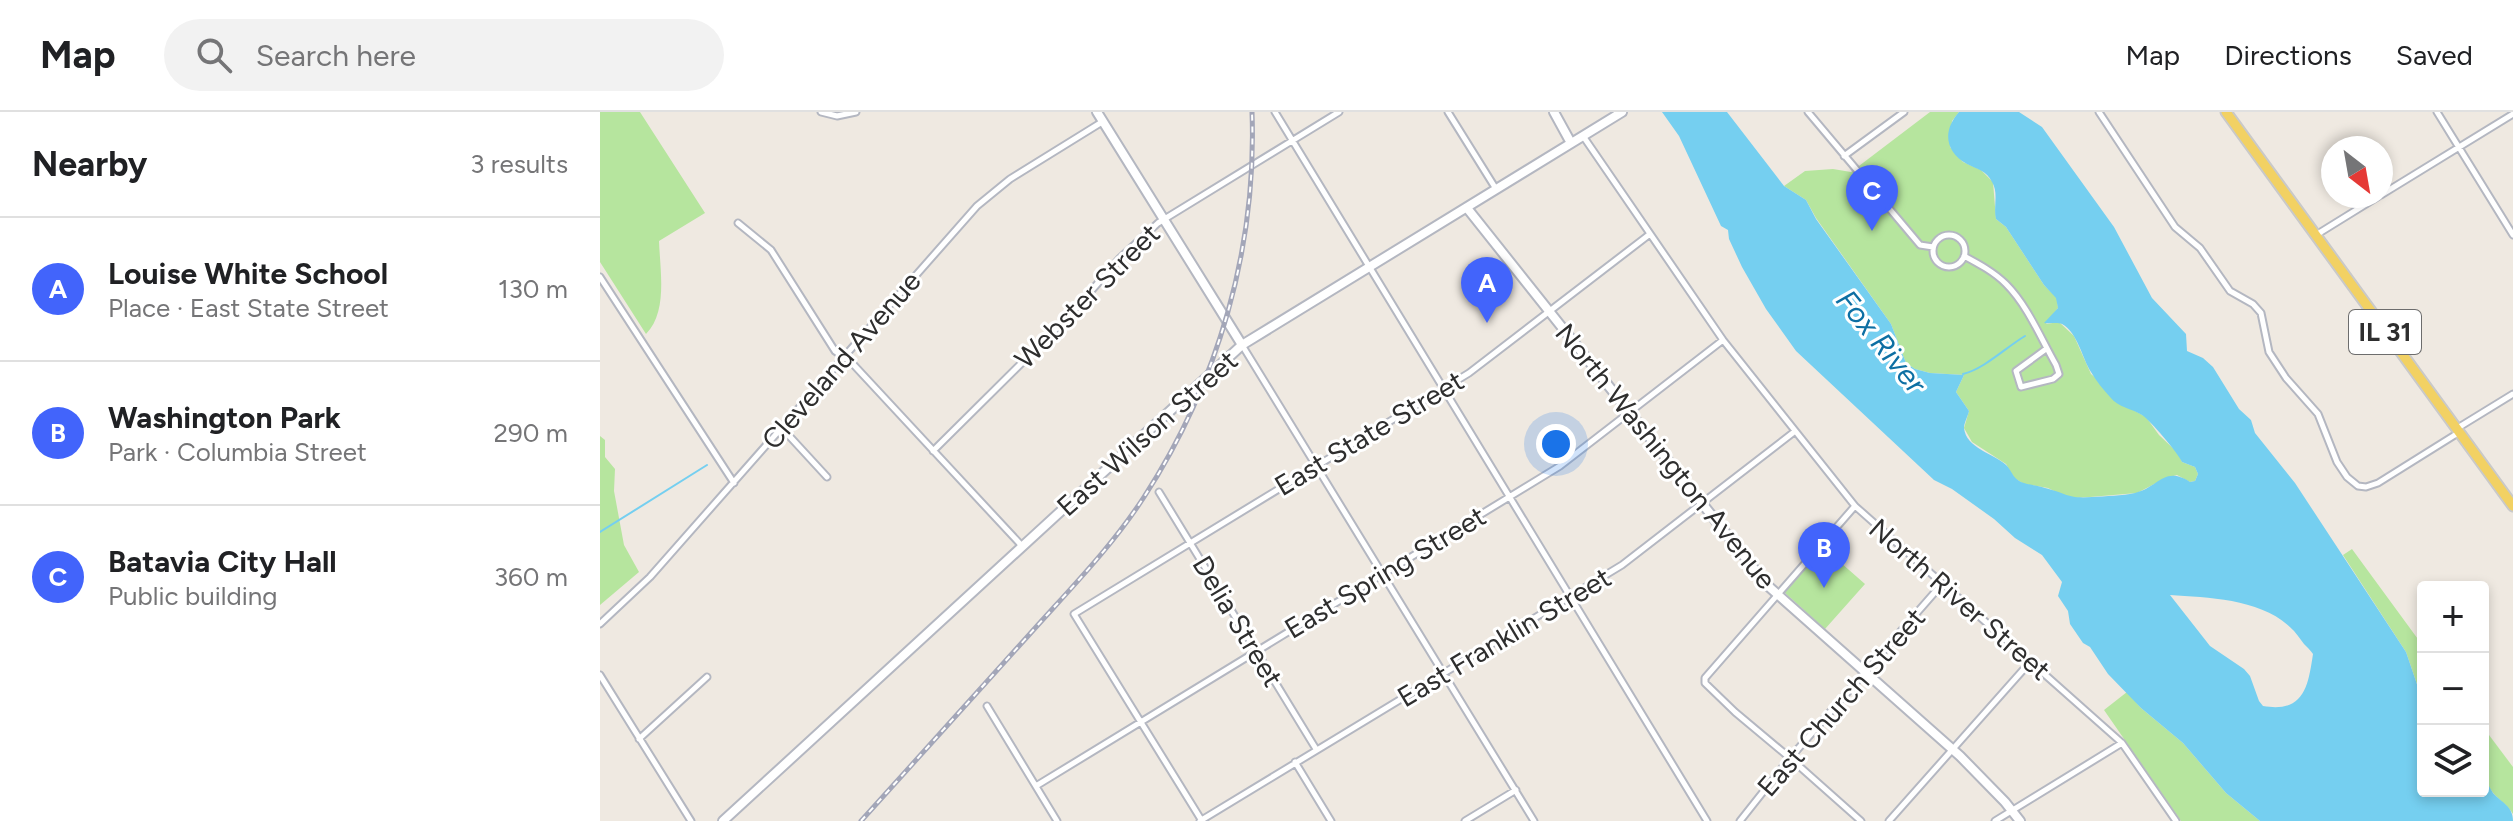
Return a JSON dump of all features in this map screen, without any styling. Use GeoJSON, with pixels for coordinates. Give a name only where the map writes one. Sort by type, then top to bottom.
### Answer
{"type":"FeatureCollection","features":[{"type":"Feature","properties":{"kind":"main road","name":"IL 31"},"geometry":{"type":"LineString","coordinates":[[2226,112],[2513,506]]}},
{"type":"Feature","properties":{"kind":"street"},"geometry":{"type":"LineString","coordinates":[[821,112],[837,116],[856,112]]}},
{"type":"Feature","properties":{"kind":"street"},"geometry":{"type":"LineString","coordinates":[[1097,112],[1534,821]]}},
{"type":"Feature","properties":{"kind":"street"},"geometry":{"type":"LineString","coordinates":[[1275,112],[1707,821]]}},
{"type":"Feature","properties":{"kind":"street","name":"Webster Street"},"geometry":{"type":"LineString","coordinates":[[933,451],[1069,316],[1120,258],[1164,219],[1339,112]]}},
{"type":"Feature","properties":{"kind":"street"},"geometry":{"type":"LineString","coordinates":[[1448,112],[1496,189]]}},
{"type":"Feature","properties":{"kind":"street"},"geometry":{"type":"LineString","coordinates":[[1554,112],[1571,143]]}},
{"type":"Feature","properties":{"kind":"street","name":"East Wilson Street"},"geometry":{"type":"LineString","coordinates":[[723,821],[1242,345],[1622,112]]}},
{"type":"Feature","properties":{"kind":"street"},"geometry":{"type":"LineString","coordinates":[[1808,112],[1920,245],[1933,247]]}},
{"type":"Feature","properties":{"kind":"street"},"geometry":{"type":"LineString","coordinates":[[1844,156],[1904,112]]}},
{"type":"Feature","properties":{"kind":"street"},"geometry":{"type":"LineString","coordinates":[[2099,112],[2175,227],[2200,248],[2230,291],[2253,304],[2261,313],[2269,352],[2286,378],[2318,414],[2337,462],[2358,486],[2378,483],[2513,394]]}},
{"type":"Feature","properties":{"kind":"street"},"geometry":{"type":"LineString","coordinates":[[2437,112],[2513,235]]}},
{"type":"Feature","properties":{"kind":"street"},"geometry":{"type":"LineString","coordinates":[[2393,188],[2513,114]]}},
{"type":"Feature","properties":{"kind":"street","name":"Cleveland Avenue"},"geometry":{"type":"LineString","coordinates":[[600,624],[650,577],[992,191],[1103,121]]}},
{"type":"Feature","properties":{"kind":"street","name":"North River Street"},"geometry":{"type":"LineString","coordinates":[[1583,136],[1723,340],[1855,506],[2122,743],[2176,821]]}},
{"type":"Feature","properties":{"kind":"street","name":"North Washington Avenue"},"geometry":{"type":"LineString","coordinates":[[1467,208],[1628,413],[1776,594],[1953,750],[2020,821]]}},
{"type":"Feature","properties":{"kind":"street"},"geometry":{"type":"LineString","coordinates":[[2316,235],[2360,208]]}},
{"type":"Feature","properties":{"kind":"street"},"geometry":{"type":"LineString","coordinates":[[738,223],[771,250],[835,351],[852,363],[1022,546]]}},
{"type":"Feature","properties":{"kind":"street","name":"East State Street"},"geometry":{"type":"LineString","coordinates":[[1141,722],[1074,614],[1444,389],[1494,356],[1650,234]]}},
{"type":"Feature","properties":{"kind":"street"},"geometry":{"type":"LineString","coordinates":[[1944,236],[1954,236],[1962,243],[1964,256],[1959,264],[1945,267],[1934,258],[1933,247],[1944,236]]}},
{"type":"Feature","properties":{"kind":"street"},"geometry":{"type":"LineString","coordinates":[[1964,256],[2009,287],[2022,303],[2046,349],[2059,374],[2053,379],[2021,387],[2016,371],[2046,349]]}},
{"type":"Feature","properties":{"kind":"street"},"geometry":{"type":"LineString","coordinates":[[600,277],[603,288],[734,483]]}},
{"type":"Feature","properties":{"kind":"street","name":"East Spring Street"},"geometry":{"type":"LineString","coordinates":[[1036,786],[1560,466],[1723,340]]}},
{"type":"Feature","properties":{"kind":"street"},"geometry":{"type":"LineString","coordinates":[[781,427],[827,477]]}},
{"type":"Feature","properties":{"kind":"street","name":"East Franklin Street"},"geometry":{"type":"LineString","coordinates":[[1201,821],[1622,565],[1794,432]]}},
{"type":"Feature","properties":{"kind":"street","name":"Delia Street"},"geometry":{"type":"LineString","coordinates":[[1159,492],[1316,749]]}},
{"type":"Feature","properties":{"kind":"street"},"geometry":{"type":"LineString","coordinates":[[1855,506],[1705,678],[1708,686],[1735,712],[1861,821]]}},
{"type":"Feature","properties":{"kind":"street","name":"East Church Street"},"geometry":{"type":"LineString","coordinates":[[1740,821],[1790,758],[1942,584]]}},
{"type":"Feature","properties":{"kind":"street"},"geometry":{"type":"LineString","coordinates":[[1889,821],[2031,661]]}},
{"type":"Feature","properties":{"kind":"street"},"geometry":{"type":"LineString","coordinates":[[600,675],[691,821]]}},
{"type":"Feature","properties":{"kind":"street"},"geometry":{"type":"LineString","coordinates":[[639,739],[707,677]]}},
{"type":"Feature","properties":{"kind":"street"},"geometry":{"type":"LineString","coordinates":[[987,706],[1057,821]]}},
{"type":"Feature","properties":{"kind":"street"},"geometry":{"type":"LineString","coordinates":[[1141,722],[1201,821]]}},
{"type":"Feature","properties":{"kind":"street"},"geometry":{"type":"LineString","coordinates":[[1995,821],[2122,743]]}},
{"type":"Feature","properties":{"kind":"street"},"geometry":{"type":"LineString","coordinates":[[1295,762],[1331,821]]}},
{"type":"Feature","properties":{"kind":"street"},"geometry":{"type":"LineString","coordinates":[[1465,821],[1516,790]]}},
{"type":"Feature","properties":{"kind":"green space"},"geometry":{"type":"Polygon","coordinates":[[[600,112],[640,112],[705,213],[659,241],[660,303],[653,325],[646,334],[600,262],[600,112]]]}},
{"type":"Feature","properties":{"kind":"green space"},"geometry":{"type":"Polygon","coordinates":[[[1930,112],[1959,112],[1952,121],[1950,147],[1963,162],[1981,170],[1993,182],[1996,219],[2006,227],[2044,285],[2057,298],[2058,308],[2046,324],[2059,322],[2074,336],[2091,374],[2146,417],[2178,453],[2182,462],[2195,467],[2198,474],[2195,481],[2190,482],[2177,475],[2137,493],[2075,498],[2048,488],[2024,484],[2014,478],[2006,464],[1972,442],[1964,428],[1969,411],[1956,392],[1964,375],[1930,373],[1906,363],[1891,324],[1806,200],[1784,186],[1805,171],[1833,169],[1851,172],[1930,112]]]}},
{"type":"Feature","properties":{"kind":"green space"},"geometry":{"type":"Polygon","coordinates":[[[600,436],[605,440],[605,457],[615,469],[614,491],[624,545],[639,572],[600,605],[600,436]]]}},
{"type":"Feature","properties":{"kind":"green space"},"geometry":{"type":"Polygon","coordinates":[[[1824,548],[1865,584],[1825,629],[1784,592],[1824,548]]]}},
{"type":"Feature","properties":{"kind":"green space"},"geometry":{"type":"Polygon","coordinates":[[[2352,549],[2417,638],[2417,684],[2406,652],[2343,555],[2352,549]]]}},
{"type":"Feature","properties":{"kind":"green space"},"geometry":{"type":"Polygon","coordinates":[[[2127,692],[2141,708],[2183,743],[2226,793],[2260,821],[2181,821],[2104,710],[2127,692]]]}},
{"type":"Feature","properties":{"kind":"green space"},"geometry":{"type":"Polygon","coordinates":[[[2489,735],[2513,767],[2513,814],[2491,790],[2489,735]]]}},
{"type":"Feature","properties":{"kind":"water","name":"Fox River"},"geometry":{"type":"Polygon","coordinates":[[[1662,112],[1727,112],[1784,186],[1806,200],[1816,219],[1891,324],[1906,363],[1930,373],[1964,375],[1956,392],[1969,411],[1964,426],[1966,435],[1975,446],[2005,464],[2018,480],[2084,497],[2135,493],[2167,477],[2195,481],[2198,474],[2195,467],[2182,462],[2146,418],[2114,401],[2102,388],[2067,328],[2060,323],[2044,323],[2058,308],[2056,298],[2006,227],[1996,219],[1995,191],[1990,178],[1959,159],[1948,140],[1950,126],[1959,112],[2019,112],[2042,127],[2114,227],[2152,298],[2186,334],[2187,351],[2203,358],[2213,367],[2239,409],[2251,420],[2255,433],[2295,483],[2406,652],[2417,684],[2417,797],[2489,797],[2489,785],[2509,808],[2513,821],[2260,821],[2226,793],[2183,743],[2141,708],[2108,674],[2070,624],[2068,611],[2058,596],[2062,582],[2042,555],[1952,489],[1934,480],[1796,351],[1766,309],[1742,267],[1728,230],[1721,226],[1679,136],[1662,112]],[[2170,595],[2210,646],[2250,676],[2263,706],[2277,707],[2296,701],[2306,687],[2313,654],[2289,626],[2275,616],[2242,603],[2170,595]]]}},
{"type":"Feature","properties":{"kind":"waterway"},"geometry":{"type":"LineString","coordinates":[[1963,374],[1987,363],[2025,336]]}},
{"type":"Feature","properties":{"kind":"waterway"},"geometry":{"type":"LineString","coordinates":[[600,532],[707,465]]}},
{"type":"Feature","properties":{"kind":"railway"},"geometry":{"type":"LineString","coordinates":[[861,821],[1103,552],[1144,497],[1170,453],[1212,361],[1240,264],[1248,214],[1252,112]]}},
{"type":"Feature","properties":{"kind":"place","name":"Batavia City Hall"},"geometry":{"type":"Point","coordinates":[1872,231]}},
{"type":"Feature","properties":{"kind":"place","name":"Louise White School"},"geometry":{"type":"Point","coordinates":[1487,323]}},
{"type":"Feature","properties":{"kind":"place","name":"Washington Park"},"geometry":{"type":"Point","coordinates":[1824,588]}}]}
